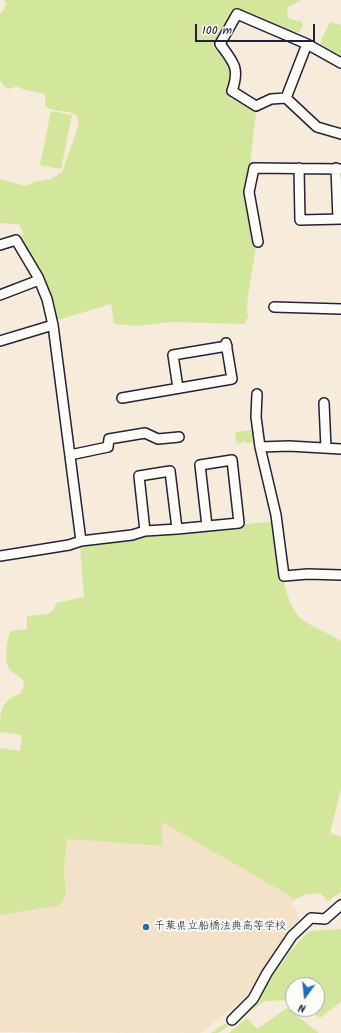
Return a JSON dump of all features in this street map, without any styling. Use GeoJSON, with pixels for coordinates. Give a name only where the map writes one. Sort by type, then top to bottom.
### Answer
{"type":"FeatureCollection","features":[{"type":"Feature","properties":{"kind":"street"},"geometry":{"type":"LineString","coordinates":[[341,63],[307,44],[237,14],[220,44],[234,64],[236,79],[232,91],[256,106],[271,99],[286,98],[316,127],[341,134]]}},
{"type":"Feature","properties":{"kind":"street"},"geometry":{"type":"LineString","coordinates":[[286,98],[307,44]]}},
{"type":"Feature","properties":{"kind":"street"},"geometry":{"type":"LineString","coordinates":[[258,242],[249,192],[254,168],[299,168],[338,168],[340,219],[300,220],[299,168]]}},
{"type":"Feature","properties":{"kind":"street"},"geometry":{"type":"LineString","coordinates":[[0,245],[18,238],[48,299],[53,325],[81,541]]}},
{"type":"Feature","properties":{"kind":"street"},"geometry":{"type":"LineString","coordinates":[[0,294],[39,280]]}},
{"type":"Feature","properties":{"kind":"street"},"geometry":{"type":"LineString","coordinates":[[274,307],[341,309]]}},
{"type":"Feature","properties":{"kind":"street"},"geometry":{"type":"LineString","coordinates":[[0,341],[53,325]]}},
{"type":"Feature","properties":{"kind":"street"},"geometry":{"type":"LineString","coordinates":[[122,398],[232,379],[226,344],[173,355],[178,388]]}},
{"type":"Feature","properties":{"kind":"street"},"geometry":{"type":"LineString","coordinates":[[257,394],[256,417],[260,447],[276,515],[284,576],[308,574],[341,575]]}},
{"type":"Feature","properties":{"kind":"street"},"geometry":{"type":"LineString","coordinates":[[324,403],[326,448]]}},
{"type":"Feature","properties":{"kind":"street"},"geometry":{"type":"LineString","coordinates":[[70,455],[108,447],[109,439],[145,433],[158,439],[179,436]]}},
{"type":"Feature","properties":{"kind":"street"},"geometry":{"type":"LineString","coordinates":[[260,447],[289,446],[341,449]]}},
{"type":"Feature","properties":{"kind":"street"},"geometry":{"type":"LineString","coordinates":[[0,556],[68,545],[81,541],[132,535],[145,531],[176,530],[239,523],[232,460],[200,465],[207,526]]}},
{"type":"Feature","properties":{"kind":"street"},"geometry":{"type":"LineString","coordinates":[[145,531],[139,476],[170,471],[176,530]]}},
{"type":"Feature","properties":{"kind":"street"},"geometry":{"type":"LineString","coordinates":[[232,1020],[253,999],[267,973],[292,936],[311,918],[325,919],[341,904]]}},
{"type":"Feature","properties":{"kind":"shaded area","name":"千葉県立船橋法典高等学校"},"geometry":{"type":"Polygon","coordinates":[[[161,821],[285,893],[294,900],[292,906],[296,910],[299,921],[286,934],[279,949],[247,996],[200,1033],[0,1032],[0,915],[66,896],[64,869],[67,839],[162,846],[161,821]]]}},
{"type":"Feature","properties":{"kind":"green space"},"geometry":{"type":"Polygon","coordinates":[[[3,0],[301,0],[288,7],[287,15],[290,19],[302,22],[303,26],[299,32],[278,27],[236,9],[213,46],[226,64],[231,75],[232,89],[230,98],[256,113],[248,181],[257,241],[248,296],[248,317],[244,324],[171,322],[137,326],[114,324],[111,304],[55,321],[21,246],[23,233],[19,224],[0,223],[0,179],[26,186],[34,182],[51,179],[62,172],[79,124],[77,116],[65,111],[53,110],[45,106],[45,94],[25,90],[16,86],[11,89],[5,87],[0,81],[0,13],[2,13],[7,3],[3,0]]]}},
{"type":"Feature","properties":{"kind":"green space"},"geometry":{"type":"Polygon","coordinates":[[[330,22],[341,25],[341,59],[321,44],[322,38],[330,22]]]}},
{"type":"Feature","properties":{"kind":"green space"},"geometry":{"type":"Polygon","coordinates":[[[51,111],[72,115],[61,169],[40,165],[51,111]]]}},
{"type":"Feature","properties":{"kind":"green space"},"geometry":{"type":"Polygon","coordinates":[[[252,430],[255,440],[252,441],[253,442],[247,444],[246,441],[237,444],[235,432],[252,430]]]}},
{"type":"Feature","properties":{"kind":"green space"},"geometry":{"type":"Polygon","coordinates":[[[275,521],[282,574],[290,601],[296,612],[307,623],[341,641],[341,789],[330,833],[341,837],[341,892],[328,901],[320,893],[305,895],[294,900],[285,893],[162,822],[162,846],[67,839],[64,869],[66,896],[60,905],[0,915],[0,748],[20,751],[22,735],[0,732],[0,719],[2,708],[8,700],[20,694],[24,684],[24,681],[13,673],[8,666],[6,656],[7,644],[11,631],[27,629],[27,616],[47,614],[54,610],[56,603],[84,597],[80,547],[88,542],[275,521]]]}},
{"type":"Feature","properties":{"kind":"green space"},"geometry":{"type":"Polygon","coordinates":[[[341,929],[341,1002],[325,1014],[325,977],[285,977],[285,1000],[265,1001],[218,1033],[211,1033],[249,1008],[292,949],[309,931],[341,929]]]}},
{"type":"Feature","properties":{"kind":"green space"},"geometry":{"type":"Polygon","coordinates":[[[285,1009],[285,1017],[299,1017],[319,1033],[229,1033],[247,1018],[257,1029],[285,1009]]]}},
{"type":"Feature","properties":{"kind":"place","name":"千葉県立船橋法典高等学校"},"geometry":{"type":"Point","coordinates":[146,927]}}]}
